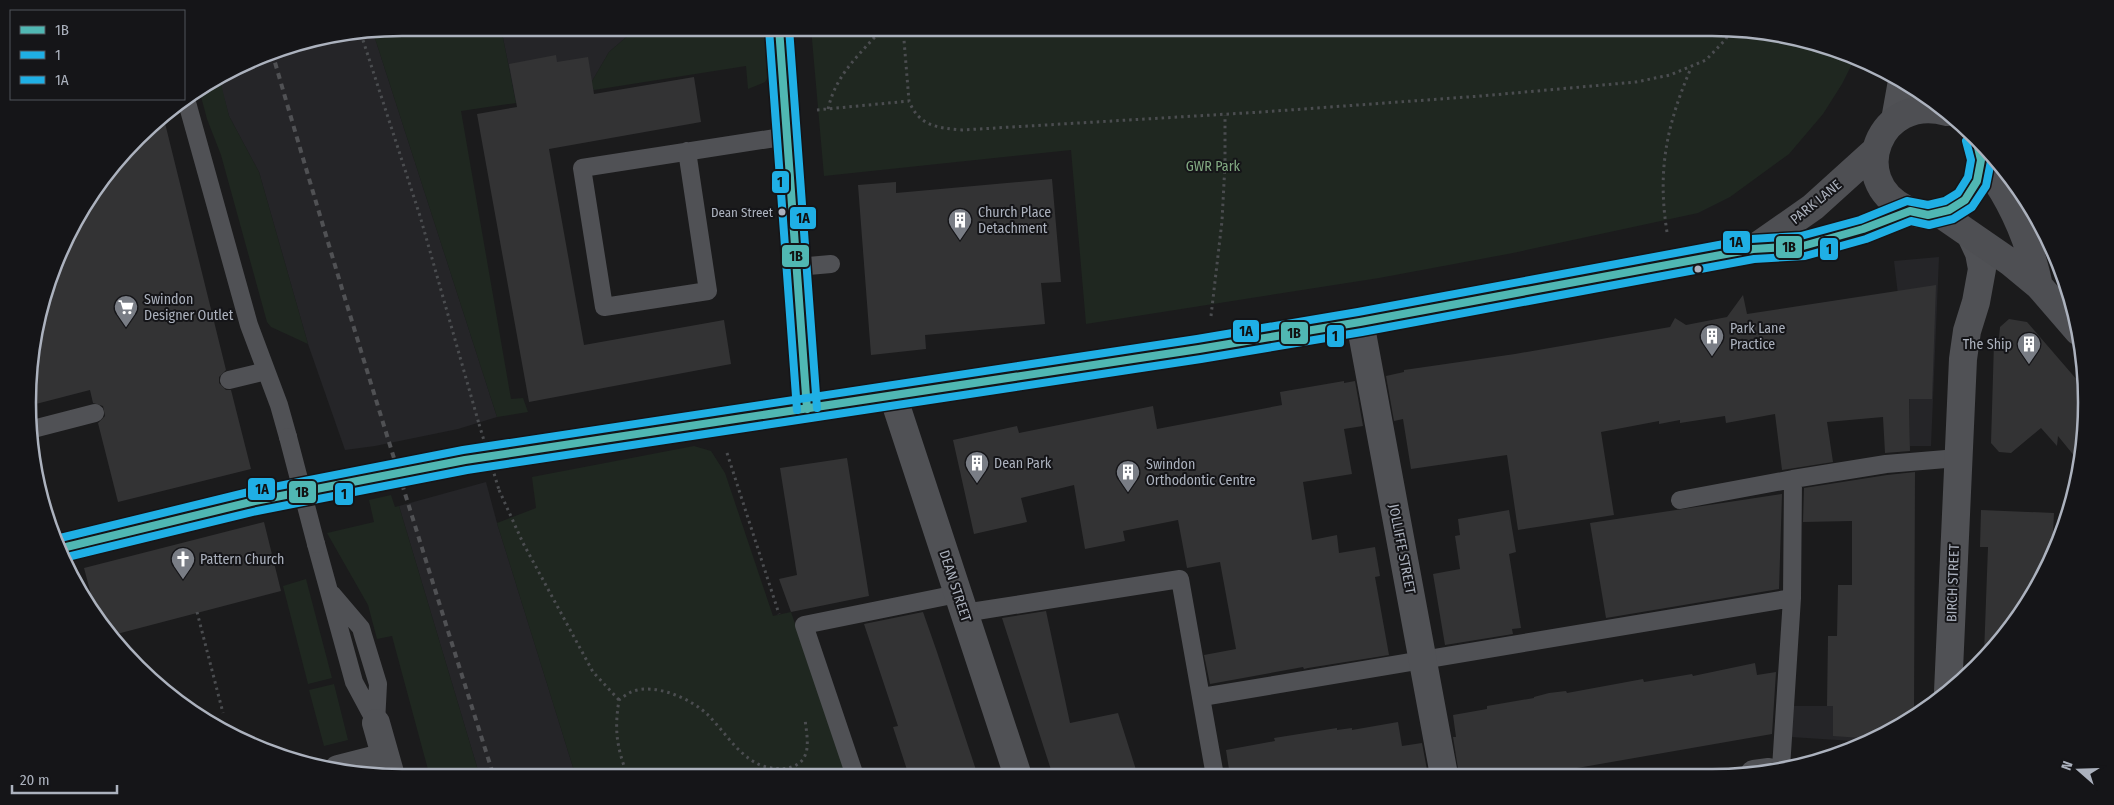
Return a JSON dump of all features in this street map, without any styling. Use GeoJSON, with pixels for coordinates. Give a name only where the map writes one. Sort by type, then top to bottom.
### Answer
{"type":"FeatureCollection","features":[{"type":"Feature","properties":{"kind":"main road","name":"PARK LANE"},"geometry":{"type":"LineString","coordinates":[[1929,109],[1914,110],[1895,120],[1881,136],[1876,150],[1876,169],[1882,188],[1898,205],[1910,211],[1928,215],[1939,214]]}},
{"type":"Feature","properties":{"kind":"main road","name":"PARK LANE"},"geometry":{"type":"LineString","coordinates":[[1753,249],[1813,206],[1876,150]]}},
{"type":"Feature","properties":{"kind":"main road"},"geometry":{"type":"LineString","coordinates":[[1939,214],[1957,206],[1972,191],[1978,181],[1979,153]]}},
{"type":"Feature","properties":{"kind":"main road"},"geometry":{"type":"LineString","coordinates":[[1984,158],[1999,182],[2025,213],[2040,286]]}},
{"type":"Feature","properties":{"kind":"main road","name":"PARK LANE"},"geometry":{"type":"LineString","coordinates":[[66,547],[220,509],[474,458],[1214,346],[1360,322],[1753,249],[1803,246],[1863,229],[1910,211]]}},
{"type":"Feature","properties":{"kind":"main road"},"geometry":{"type":"LineString","coordinates":[[1939,214],[2010,262],[2040,286],[2068,319]]}},
{"type":"Feature","properties":{"kind":"street"},"geometry":{"type":"LineString","coordinates":[[780,36],[807,409]]}},
{"type":"Feature","properties":{"kind":"street"},"geometry":{"type":"LineString","coordinates":[[1895,120],[1901,89]]}},
{"type":"Feature","properties":{"kind":"street","name":"BIRCH STREET"},"geometry":{"type":"LineString","coordinates":[[1948,682],[1963,358],[1967,331],[1978,294],[1982,270],[1979,253],[1972,238]]}},
{"type":"Feature","properties":{"kind":"street","name":"JOLLIFFE STREET"},"geometry":{"type":"LineString","coordinates":[[1360,322],[1443,769]]}},
{"type":"Feature","properties":{"kind":"street","name":"DEAN STREET"},"geometry":{"type":"LineString","coordinates":[[893,396],[1016,769]]}},
{"type":"Feature","properties":{"kind":"street"},"geometry":{"type":"LineString","coordinates":[[369,767],[388,766],[376,723]]}},
{"type":"Feature","properties":{"kind":"lane"},"geometry":{"type":"LineString","coordinates":[[188,106],[242,298],[288,437],[354,682],[376,723]]}},
{"type":"Feature","properties":{"kind":"lane"},"geometry":{"type":"LineString","coordinates":[[687,151],[708,291],[604,307],[582,168],[687,151],[787,125]]}},
{"type":"Feature","properties":{"kind":"lane"},"geometry":{"type":"LineString","coordinates":[[797,267],[831,264]]}},
{"type":"Feature","properties":{"kind":"lane"},"geometry":{"type":"LineString","coordinates":[[229,380],[266,371]]}},
{"type":"Feature","properties":{"kind":"lane"},"geometry":{"type":"LineString","coordinates":[[37,428],[96,413]]}},
{"type":"Feature","properties":{"kind":"lane"},"geometry":{"type":"LineString","coordinates":[[1680,500],[1886,464],[1958,458]]}},
{"type":"Feature","properties":{"kind":"lane"},"geometry":{"type":"LineString","coordinates":[[1781,762],[1792,598],[1793,479]]}},
{"type":"Feature","properties":{"kind":"lane"},"geometry":{"type":"LineString","coordinates":[[853,769],[804,625],[961,604],[1180,579],[1214,769]]}},
{"type":"Feature","properties":{"kind":"lane"},"geometry":{"type":"LineString","coordinates":[[1202,697],[1792,598]]}},
{"type":"Feature","properties":{"kind":"path"},"geometry":{"type":"LineString","coordinates":[[828,109],[837,81],[876,36]]}},
{"type":"Feature","properties":{"kind":"path"},"geometry":{"type":"LineString","coordinates":[[904,36],[909,101],[913,112],[926,123],[941,128],[962,130],[1225,115],[1636,82],[1670,75],[1692,67],[1706,60],[1727,37]]}},
{"type":"Feature","properties":{"kind":"path"},"geometry":{"type":"LineString","coordinates":[[362,38],[420,216],[499,490],[523,543],[593,672],[619,700]]}},
{"type":"Feature","properties":{"kind":"path"},"geometry":{"type":"LineString","coordinates":[[1673,264],[1665,215],[1663,178],[1668,136],[1676,102],[1692,67]]}},
{"type":"Feature","properties":{"kind":"path"},"geometry":{"type":"LineString","coordinates":[[787,125],[828,109],[909,101]]}},
{"type":"Feature","properties":{"kind":"path"},"geometry":{"type":"LineString","coordinates":[[1214,346],[1211,312],[1222,221],[1225,115]]}},
{"type":"Feature","properties":{"kind":"path"},"geometry":{"type":"LineString","coordinates":[[717,422],[779,616]]}},
{"type":"Feature","properties":{"kind":"path"},"geometry":{"type":"LineString","coordinates":[[197,612],[223,713]]}},
{"type":"Feature","properties":{"kind":"path"},"geometry":{"type":"LineString","coordinates":[[625,769],[619,753],[615,723],[619,700],[632,691],[648,689],[665,690],[706,713],[739,751],[757,764],[772,769],[788,768],[801,762],[806,752],[804,715]]}},
{"type":"Feature","properties":{"kind":"shaded area"},"geometry":{"type":"Polygon","coordinates":[[[503,36],[628,36],[609,52],[591,83],[594,90],[516,103],[503,36]]]}},
{"type":"Feature","properties":{"kind":"shaded area"},"geometry":{"type":"Polygon","coordinates":[[[375,37],[497,417],[458,429],[375,446],[345,450],[308,344],[259,172],[229,116],[220,84],[262,64],[308,49],[331,43],[375,37]]]}},
{"type":"Feature","properties":{"kind":"shaded area"},"geometry":{"type":"Polygon","coordinates":[[[1939,257],[1931,446],[1910,446],[1909,388],[1894,261],[1939,257]]]}},
{"type":"Feature","properties":{"kind":"shaded area"},"geometry":{"type":"Polygon","coordinates":[[[486,482],[574,769],[478,769],[399,506],[486,482]]]}},
{"type":"Feature","properties":{"kind":"shaded area"},"geometry":{"type":"Polygon","coordinates":[[[1792,706],[1914,708],[1895,720],[1852,741],[1791,737],[1792,706]]]}},
{"type":"Feature","properties":{"kind":"green space"},"geometry":{"type":"Polygon","coordinates":[[[503,36],[516,103],[461,111],[511,399],[523,398],[528,412],[497,417],[375,37],[503,36]]]}},
{"type":"Feature","properties":{"kind":"green space"},"geometry":{"type":"Polygon","coordinates":[[[628,36],[770,36],[771,72],[765,82],[748,89],[746,66],[594,90],[591,83],[609,52],[628,36]]]}},
{"type":"Feature","properties":{"kind":"green space","name":"GWR Park"},"geometry":{"type":"Polygon","coordinates":[[[812,36],[1712,36],[1759,39],[1783,43],[1852,64],[1823,114],[1789,154],[1730,197],[1698,213],[1513,253],[1379,278],[1086,324],[1071,150],[824,176],[812,36]]]}},
{"type":"Feature","properties":{"kind":"green space"},"geometry":{"type":"Polygon","coordinates":[[[221,84],[229,116],[259,172],[308,344],[271,327],[267,322],[221,155],[207,119],[201,97],[221,84]]]}},
{"type":"Feature","properties":{"kind":"green space"},"geometry":{"type":"Polygon","coordinates":[[[694,446],[711,451],[725,473],[773,616],[791,612],[845,769],[574,769],[497,523],[536,508],[532,477],[694,446]]]}},
{"type":"Feature","properties":{"kind":"green space"},"geometry":{"type":"Polygon","coordinates":[[[391,495],[395,507],[399,506],[478,769],[428,769],[392,636],[377,639],[368,605],[327,533],[374,522],[369,500],[391,495]]]}},
{"type":"Feature","properties":{"kind":"green space"},"geometry":{"type":"Polygon","coordinates":[[[306,579],[332,678],[308,684],[283,586],[306,579]]]}},
{"type":"Feature","properties":{"kind":"green space"},"geometry":{"type":"Polygon","coordinates":[[[334,684],[348,740],[324,746],[309,690],[334,684]]]}},
{"type":"Feature","properties":{"kind":"building"},"geometry":{"type":"Polygon","coordinates":[[[556,55],[557,62],[588,57],[594,94],[694,77],[701,122],[549,149],[584,345],[724,320],[731,364],[529,402],[477,114],[517,107],[509,64],[556,55]]]}},
{"type":"Feature","properties":{"kind":"building","name":"Swindon Designer Outlet"},"geometry":{"type":"Polygon","coordinates":[[[165,124],[226,370],[219,377],[219,383],[226,390],[231,390],[251,469],[118,502],[98,423],[105,416],[103,406],[93,403],[90,390],[36,404],[39,355],[49,308],[64,262],[85,219],[127,161],[165,124]]]}},
{"type":"Feature","properties":{"kind":"building","name":"Church Place Detachment"},"geometry":{"type":"Polygon","coordinates":[[[1052,179],[1061,282],[1041,283],[1045,324],[925,335],[926,349],[871,355],[858,185],[896,182],[896,193],[1052,179]]]}},
{"type":"Feature","properties":{"kind":"building"},"geometry":{"type":"Polygon","coordinates":[[[1936,285],[1932,399],[1909,399],[1910,451],[1885,453],[1883,417],[1827,422],[1833,462],[1782,470],[1775,414],[1726,423],[1725,416],[1680,423],[1680,420],[1659,424],[1659,421],[1601,432],[1614,515],[1518,530],[1507,455],[1411,469],[1403,419],[1394,421],[1386,376],[1404,372],[1404,370],[1515,354],[1670,327],[1675,318],[1686,325],[1727,317],[1743,295],[1747,314],[1936,285]]]}},
{"type":"Feature","properties":{"kind":"building","name":"The Ship"},"geometry":{"type":"Polygon","coordinates":[[[2009,319],[2027,322],[2077,380],[2078,402],[2074,456],[2058,436],[2057,446],[2041,428],[2011,453],[1999,452],[1991,443],[1994,342],[1999,338],[2000,327],[2009,319]]]}},
{"type":"Feature","properties":{"kind":"building"},"geometry":{"type":"Polygon","coordinates":[[[1344,381],[1344,383],[1355,381],[1363,426],[1344,429],[1352,474],[1303,482],[1312,540],[1337,535],[1339,553],[1375,547],[1380,576],[1375,577],[1389,655],[1304,669],[1303,667],[1210,684],[1204,655],[1236,649],[1220,562],[1187,568],[1178,520],[1123,531],[1125,541],[1085,549],[1074,485],[1021,498],[1027,522],[974,534],[953,440],[1017,426],[1019,433],[1153,406],[1157,429],[1282,405],[1280,392],[1344,381]]]}},
{"type":"Feature","properties":{"kind":"building"},"geometry":{"type":"Polygon","coordinates":[[[847,458],[869,596],[791,612],[779,579],[797,575],[780,468],[847,458]]]}},
{"type":"Feature","properties":{"kind":"building"},"geometry":{"type":"Polygon","coordinates":[[[1915,472],[1914,708],[1895,720],[1859,738],[1833,736],[1833,706],[1827,706],[1828,636],[1837,636],[1838,585],[1852,585],[1852,521],[1803,522],[1804,488],[1915,472]]]}},
{"type":"Feature","properties":{"kind":"building"},"geometry":{"type":"Polygon","coordinates":[[[1782,494],[1779,589],[1606,618],[1590,523],[1782,494]]]}},
{"type":"Feature","properties":{"kind":"building"},"geometry":{"type":"Polygon","coordinates":[[[1509,510],[1516,552],[1509,554],[1521,628],[1512,629],[1513,634],[1445,645],[1433,574],[1460,569],[1455,536],[1460,535],[1458,519],[1509,510]]]}},
{"type":"Feature","properties":{"kind":"building"},"geometry":{"type":"Polygon","coordinates":[[[1981,510],[2054,513],[2053,535],[2029,586],[1984,647],[1988,547],[1980,547],[1981,510]]]}},
{"type":"Feature","properties":{"kind":"building","name":"Pattern Church"},"geometry":{"type":"Polygon","coordinates":[[[264,522],[281,591],[119,634],[91,596],[84,568],[264,522]]]}},
{"type":"Feature","properties":{"kind":"building"},"geometry":{"type":"Polygon","coordinates":[[[1046,611],[1070,723],[1118,713],[1136,769],[1051,769],[1002,618],[1046,611]]]}},
{"type":"Feature","properties":{"kind":"building"},"geometry":{"type":"Polygon","coordinates":[[[923,612],[976,769],[907,769],[893,727],[898,726],[864,624],[923,612]]]}},
{"type":"Feature","properties":{"kind":"building"},"geometry":{"type":"Polygon","coordinates":[[[1755,663],[1757,675],[1776,672],[1772,734],[1571,769],[1458,769],[1453,737],[1456,737],[1453,715],[1487,709],[1487,706],[1534,698],[1549,693],[1566,691],[1567,693],[1643,679],[1644,682],[1692,674],[1693,676],[1755,663]]]}},
{"type":"Feature","properties":{"kind":"building"},"geometry":{"type":"Polygon","coordinates":[[[1398,722],[1402,746],[1422,743],[1427,769],[1229,769],[1226,750],[1275,741],[1274,738],[1337,728],[1337,730],[1352,728],[1352,730],[1398,722]]]}},
{"type":"Feature","properties":{"kind":"railway"},"geometry":{"type":"LineString","coordinates":[[274,60],[353,325],[491,769]]}},
{"type":"Feature","properties":{"kind":"transit line","name":"1"},"geometry":{"type":"LineString","coordinates":[[770,36],[797,410]]}},
{"type":"Feature","properties":{"kind":"transit line","name":"1B"},"geometry":{"type":"LineString","coordinates":[[780,36],[807,409]]}},
{"type":"Feature","properties":{"kind":"transit line","name":"1A"},"geometry":{"type":"LineString","coordinates":[[790,36],[817,408]]}},
{"type":"Feature","properties":{"kind":"transit line","name":"1A"},"geometry":{"type":"LineString","coordinates":[[62,538],[253,491],[463,450],[1197,339],[1358,312],[1751,239],[1801,236],[1860,220],[1907,201],[1928,205],[1945,201],[1958,193],[1968,177],[1971,160],[1966,141]]}},
{"type":"Feature","properties":{"kind":"transit line","name":"1B"},"geometry":{"type":"LineString","coordinates":[[66,547],[255,501],[465,460],[1199,349],[1360,322],[1753,249],[1803,246],[1863,229],[1910,211],[1928,215],[1949,210],[1965,200],[1977,181],[1981,160],[1979,153]]}},
{"type":"Feature","properties":{"kind":"transit line","name":"1"},"geometry":{"type":"LineString","coordinates":[[70,556],[257,511],[467,470],[1201,359],[1362,332],[1754,259],[1805,256],[1866,239],[1911,221],[1929,225],[1953,219],[1972,207],[1986,186],[1990,165]]}},
{"type":"Feature","properties":{"kind":"place","name":"Dean Street"},"geometry":{"type":"Point","coordinates":[782,212]}},
{"type":"Feature","properties":{"kind":"place","name":"Church Place Detachment"},"geometry":{"type":"Point","coordinates":[960,241]}},
{"type":"Feature","properties":{"kind":"place","name":"Swindon Designer Outlet"},"geometry":{"type":"Point","coordinates":[126,328]}},
{"type":"Feature","properties":{"kind":"place","name":"Park Lane Practice"},"geometry":{"type":"Point","coordinates":[1712,357]}},
{"type":"Feature","properties":{"kind":"place","name":"The Ship"},"geometry":{"type":"Point","coordinates":[2029,365]}},
{"type":"Feature","properties":{"kind":"place","name":"Dean Park"},"geometry":{"type":"Point","coordinates":[977,484]}},
{"type":"Feature","properties":{"kind":"place","name":"Swindon Orthodontic Centre"},"geometry":{"type":"Point","coordinates":[1128,493]}},
{"type":"Feature","properties":{"kind":"place","name":"Pattern Church"},"geometry":{"type":"Point","coordinates":[183,580]}}]}
